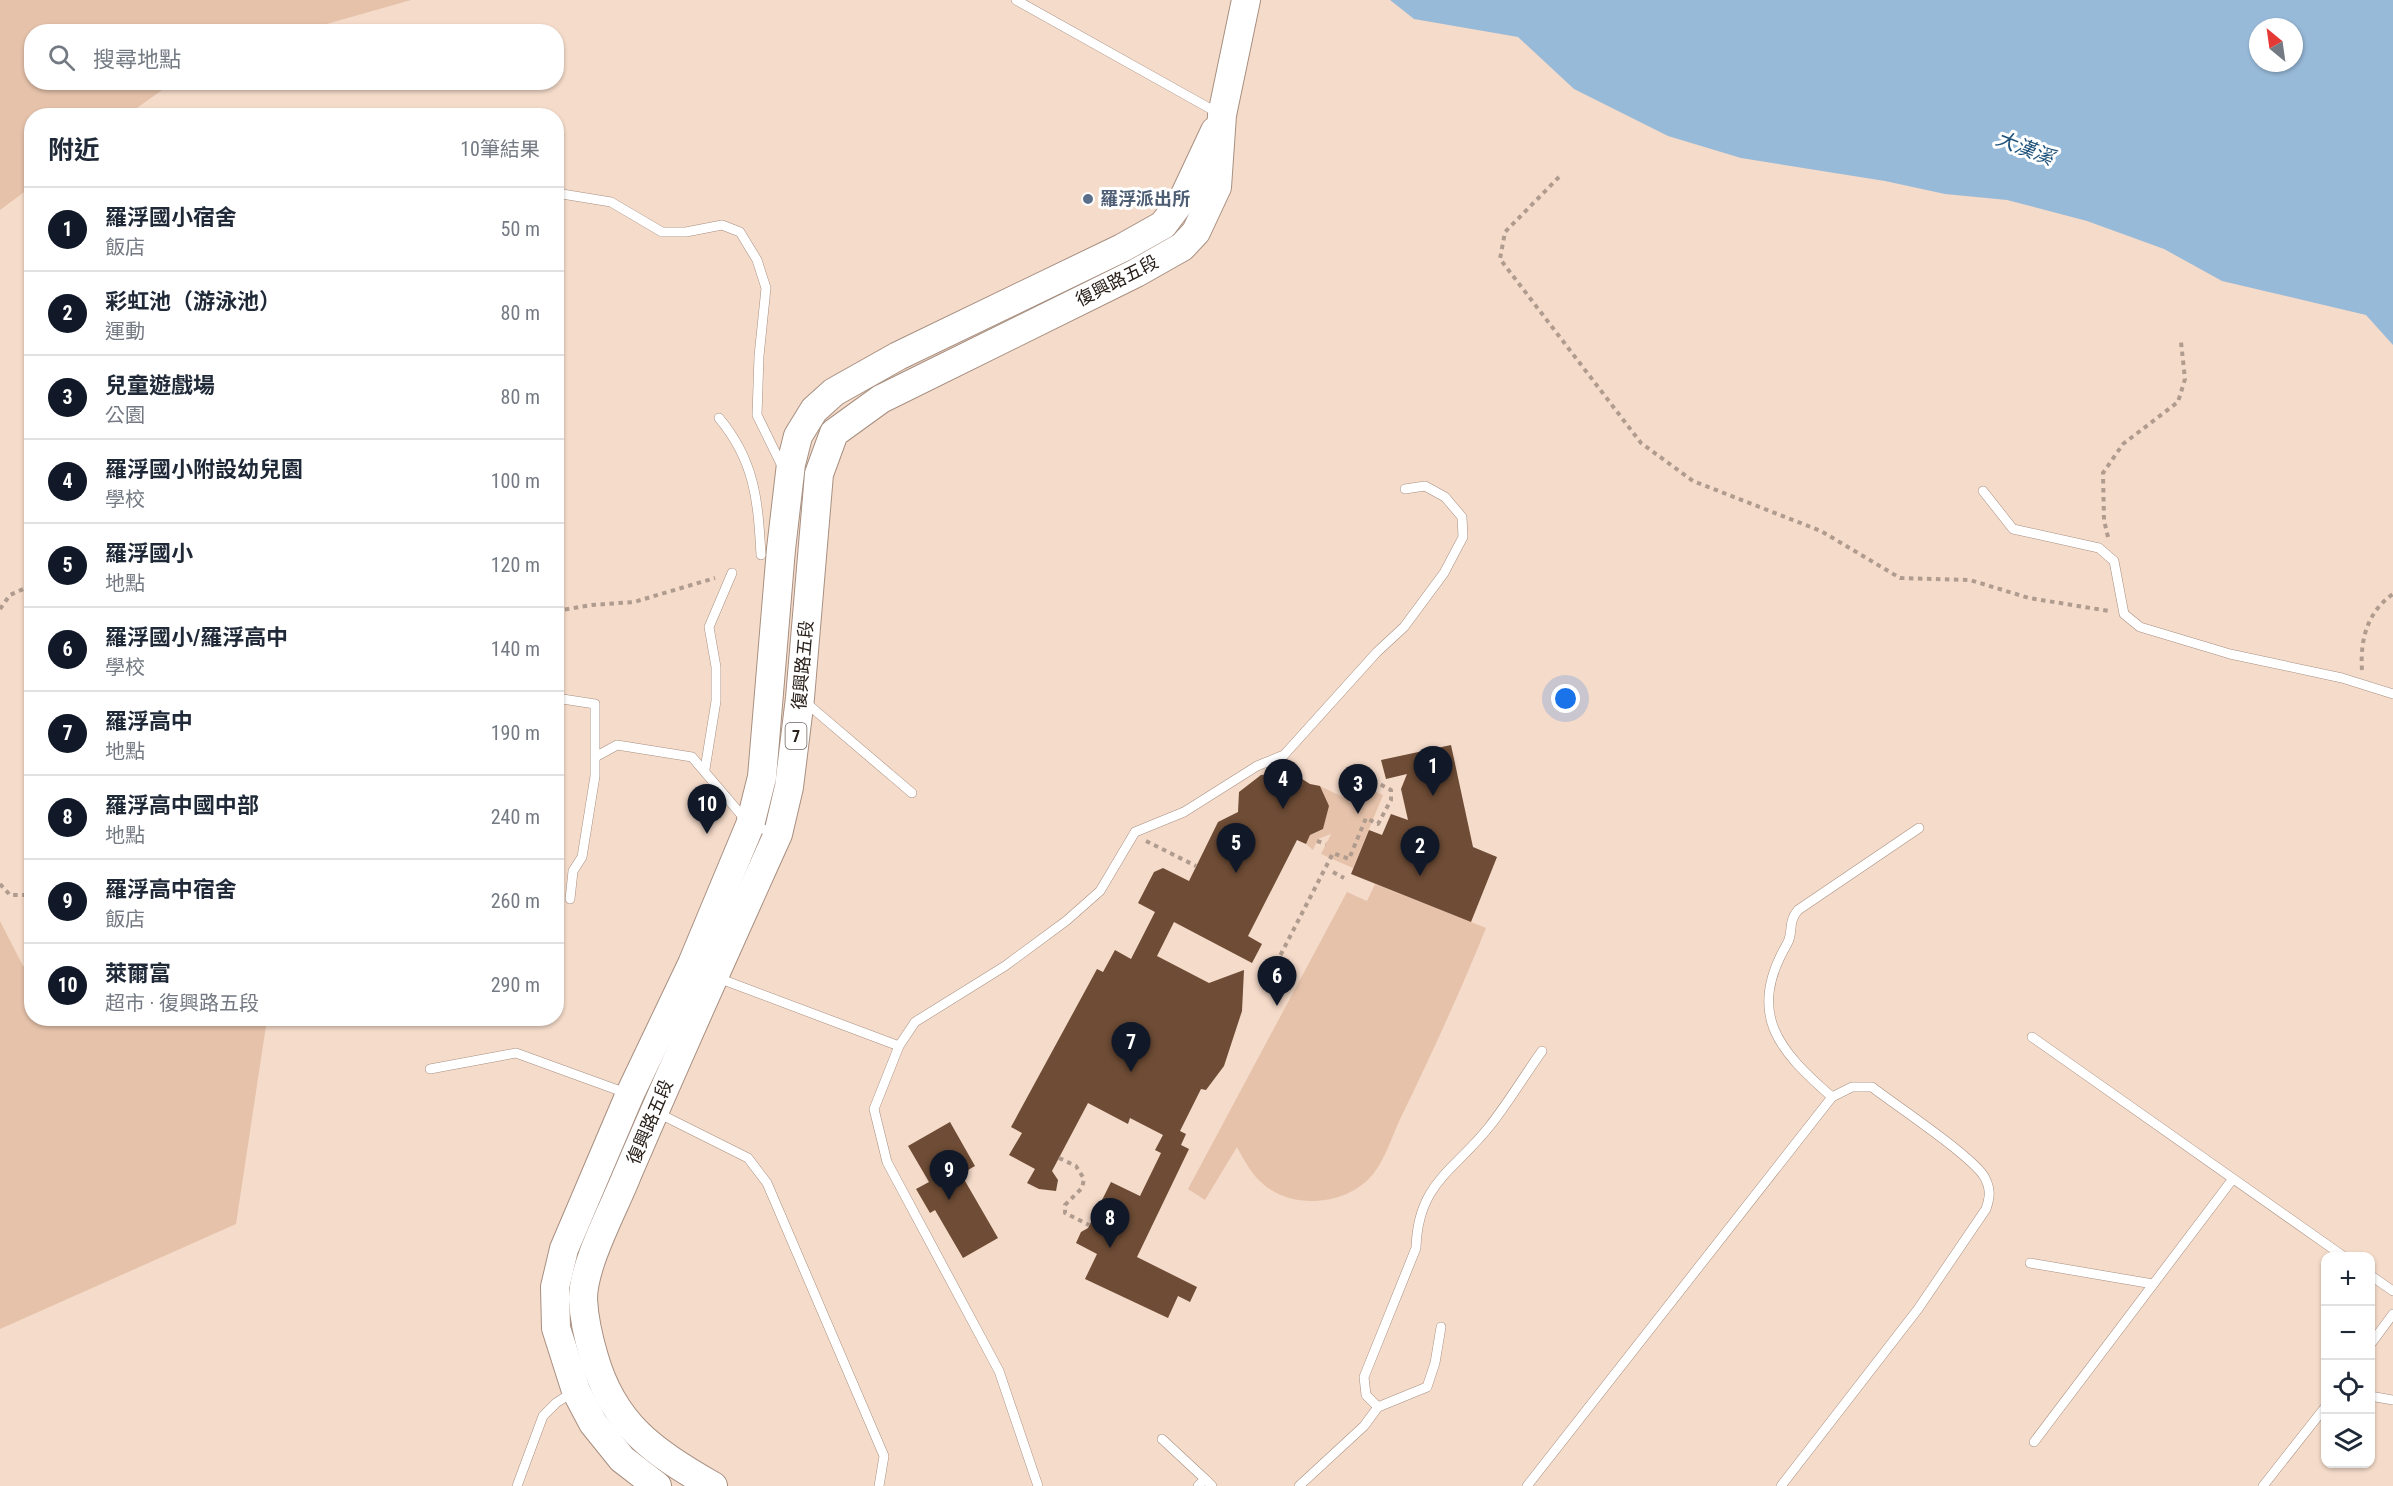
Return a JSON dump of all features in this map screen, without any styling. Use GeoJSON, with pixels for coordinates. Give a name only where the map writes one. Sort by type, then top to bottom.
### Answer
{"type":"FeatureCollection","features":[{"type":"Feature","properties":{"kind":"main road","name":"復興路五段"},"geometry":{"type":"LineString","coordinates":[[713,1486],[672,1476],[622,1459],[593,1423],[576,1391],[556,1328],[555,1287],[564,1249],[642,1102],[703,970],[778,834],[789,787],[800,698],[819,474],[834,433],[853,417],[881,399],[1182,247],[1196,232],[1217,187],[1222,115],[1246,0]]}},
{"type":"Feature","properties":{"kind":"main road","name":"復興路五段"},"geometry":{"type":"LineString","coordinates":[[703,970],[750,825],[762,777],[789,481],[798,436],[814,410],[834,392],[898,356],[1067,275],[1163,225],[1184,197],[1222,115]]}},
{"type":"Feature","properties":{"kind":"main road"},"geometry":{"type":"LineString","coordinates":[[1067,275],[1073,303]]}},
{"type":"Feature","properties":{"kind":"main road"},"geometry":{"type":"LineString","coordinates":[[834,392],[853,417]]}},
{"type":"Feature","properties":{"kind":"main road","name":"復興路五段"},"geometry":{"type":"LineString","coordinates":[[642,1102],[592,1258],[583,1296],[586,1328],[607,1393],[616,1410],[672,1476]]}},
{"type":"Feature","properties":{"kind":"lane"},"geometry":{"type":"LineString","coordinates":[[1016,0],[1222,115]]}},
{"type":"Feature","properties":{"kind":"lane"},"geometry":{"type":"LineString","coordinates":[[564,194],[611,202],[662,232],[686,232],[722,225],[740,232],[758,260],[766,288],[759,356],[758,415],[789,481]]}},
{"type":"Feature","properties":{"kind":"lane"},"geometry":{"type":"LineString","coordinates":[[720,418],[736,439],[752,473],[761,555]]}},
{"type":"Feature","properties":{"kind":"lane"},"geometry":{"type":"LineString","coordinates":[[1038,1486],[999,1371],[887,1161],[874,1109],[899,1046],[915,1022],[1005,966],[1066,921],[1100,891],[1135,832],[1184,812],[1257,766],[1284,755],[1377,652],[1404,627],[1444,573],[1463,537],[1462,517],[1445,497],[1425,486],[1405,489]]}},
{"type":"Feature","properties":{"kind":"lane"},"geometry":{"type":"LineString","coordinates":[[1983,491],[2013,529],[2099,548],[2114,561],[2124,614],[2140,627],[2230,654],[2363,684],[2393,694]]}},
{"type":"Feature","properties":{"kind":"lane"},"geometry":{"type":"LineString","coordinates":[[705,769],[716,701],[716,667],[709,627],[732,573]]}},
{"type":"Feature","properties":{"kind":"lane"},"geometry":{"type":"LineString","coordinates":[[800,698],[912,793]]}},
{"type":"Feature","properties":{"kind":"lane"},"geometry":{"type":"LineString","coordinates":[[564,699],[595,704],[597,756],[582,857],[573,871],[570,899]]}},
{"type":"Feature","properties":{"kind":"lane"},"geometry":{"type":"LineString","coordinates":[[597,756],[618,745],[692,757],[705,769],[750,825],[778,834]]}},
{"type":"Feature","properties":{"kind":"lane"},"geometry":{"type":"LineString","coordinates":[[1832,1097],[1800,1069],[1776,1038],[1769,1007],[1769,991],[1776,960],[1789,941],[1790,919],[1798,910],[1919,828]]}},
{"type":"Feature","properties":{"kind":"lane"},"geometry":{"type":"LineString","coordinates":[[703,970],[899,1046]]}},
{"type":"Feature","properties":{"kind":"lane"},"geometry":{"type":"LineString","coordinates":[[2032,1037],[2336,1252]]}},
{"type":"Feature","properties":{"kind":"lane"},"geometry":{"type":"LineString","coordinates":[[1378,1407],[1366,1395],[1364,1377],[1416,1248],[1416,1226],[1430,1190],[1488,1128],[1542,1052]]}},
{"type":"Feature","properties":{"kind":"lane"},"geometry":{"type":"LineString","coordinates":[[430,1069],[516,1053],[642,1102],[748,1158],[767,1183],[884,1456],[879,1486]]}},
{"type":"Feature","properties":{"kind":"lane"},"geometry":{"type":"LineString","coordinates":[[1527,1486],[1832,1097],[1852,1087],[1872,1087],[1967,1159],[1984,1176],[1991,1194],[1986,1209],[1918,1309],[1781,1486]]}},
{"type":"Feature","properties":{"kind":"lane"},"geometry":{"type":"LineString","coordinates":[[2034,1442],[2232,1180]]}},
{"type":"Feature","properties":{"kind":"lane"},"geometry":{"type":"LineString","coordinates":[[2030,1263],[2153,1284]]}},
{"type":"Feature","properties":{"kind":"lane"},"geometry":{"type":"LineString","coordinates":[[2375,1278],[2393,1291]]}},
{"type":"Feature","properties":{"kind":"lane"},"geometry":{"type":"LineString","coordinates":[[2375,1338],[2393,1314]]}},
{"type":"Feature","properties":{"kind":"lane"},"geometry":{"type":"LineString","coordinates":[[1299,1486],[1364,1426],[1378,1407],[1427,1387],[1436,1363],[1441,1327]]}},
{"type":"Feature","properties":{"kind":"lane"},"geometry":{"type":"LineString","coordinates":[[517,1486],[543,1416],[556,1403],[576,1391]]}},
{"type":"Feature","properties":{"kind":"lane"},"geometry":{"type":"LineString","coordinates":[[2375,1397],[2393,1400]]}},
{"type":"Feature","properties":{"kind":"lane"},"geometry":{"type":"LineString","coordinates":[[2263,1486],[2321,1411]]}},
{"type":"Feature","properties":{"kind":"lane"},"geometry":{"type":"LineString","coordinates":[[1162,1439],[1205,1484]]}},
{"type":"Feature","properties":{"kind":"path"},"geometry":{"type":"LineString","coordinates":[[1559,177],[1505,232],[1500,259],[1641,442],[1693,481],[1821,531],[1900,578],[1970,580],[2029,598],[2124,614]]}},
{"type":"Feature","properties":{"kind":"path"},"geometry":{"type":"LineString","coordinates":[[2114,561],[2104,520],[2103,473],[2123,444],[2178,402],[2185,379],[2181,342]]}},
{"type":"Feature","properties":{"kind":"path"},"geometry":{"type":"LineString","coordinates":[[564,610],[592,605],[634,603],[732,573]]}},
{"type":"Feature","properties":{"kind":"path"},"geometry":{"type":"LineString","coordinates":[[0,609],[10,595],[24,589]]}},
{"type":"Feature","properties":{"kind":"path"},"geometry":{"type":"LineString","coordinates":[[2363,684],[2361,650],[2368,622],[2393,594]]}},
{"type":"Feature","properties":{"kind":"path"},"geometry":{"type":"LineString","coordinates":[[1264,987],[1333,853],[1349,859],[1366,818],[1378,824],[1388,806],[1391,790],[1363,775]]}},
{"type":"Feature","properties":{"kind":"path"},"geometry":{"type":"LineString","coordinates":[[1317,841],[1326,844]]}},
{"type":"Feature","properties":{"kind":"path"},"geometry":{"type":"LineString","coordinates":[[1168,852],[1196,866]]}},
{"type":"Feature","properties":{"kind":"path"},"geometry":{"type":"LineString","coordinates":[[1333,872],[1344,878]]}},
{"type":"Feature","properties":{"kind":"path"},"geometry":{"type":"LineString","coordinates":[[0,884],[10,895],[24,895]]}},
{"type":"Feature","properties":{"kind":"path"},"geometry":{"type":"LineString","coordinates":[[1059,1158],[1076,1166],[1084,1179],[1082,1188],[1065,1205],[1065,1213],[1089,1226]]}},
{"type":"Feature","properties":{"kind":"shaded area"},"geometry":{"type":"Polygon","coordinates":[[[0,0],[411,0],[327,24],[24,24],[24,90],[162,90],[137,108],[24,108],[24,192],[0,210],[0,0]]]}},
{"type":"Feature","properties":{"kind":"shaded area"},"geometry":{"type":"Polygon","coordinates":[[[1355,783],[1383,795],[1353,868],[1321,854],[1331,834],[1318,839],[1313,850],[1306,844],[1310,835],[1323,829],[1329,805],[1321,800],[1324,794],[1320,786],[1347,799],[1355,783]]]}},
{"type":"Feature","properties":{"kind":"shaded area"},"geometry":{"type":"Polygon","coordinates":[[[1375,884],[1486,928],[1383,1159],[1363,1184],[1350,1192],[1321,1201],[1305,1201],[1276,1193],[1263,1184],[1252,1172],[1237,1147],[1205,1200],[1188,1189],[1347,892],[1367,901],[1375,884]]]}},
{"type":"Feature","properties":{"kind":"shaded area"},"geometry":{"type":"Polygon","coordinates":[[[0,921],[24,966],[24,1026],[266,1026],[236,1224],[0,1329],[0,921]]]}},
{"type":"Feature","properties":{"kind":"water","name":"大漢溪"},"geometry":{"type":"Polygon","coordinates":[[[1390,0],[2393,0],[2393,345],[2366,315],[2222,281],[2164,249],[2087,221],[2007,200],[1945,194],[1885,181],[1741,158],[1668,136],[1574,89],[1518,37],[1414,19],[1390,0]]]}},
{"type":"Feature","properties":{"kind":"building"},"geometry":{"type":"Polygon","coordinates":[[[1451,745],[1473,847],[1497,857],[1471,922],[1351,874],[1369,830],[1382,835],[1391,814],[1408,820],[1401,789],[1407,774],[1386,779],[1381,760],[1451,745]]]}},
{"type":"Feature","properties":{"kind":"building"},"geometry":{"type":"Polygon","coordinates":[[[1291,772],[1310,784],[1320,786],[1329,806],[1323,829],[1310,835],[1306,844],[1297,840],[1248,936],[1262,944],[1252,963],[1174,922],[1157,956],[1209,983],[1244,970],[1242,1011],[1224,1066],[1206,1090],[1201,1089],[1180,1131],[1186,1134],[1181,1145],[1189,1149],[1137,1257],[1197,1287],[1190,1302],[1178,1296],[1168,1318],[1085,1279],[1097,1254],[1076,1243],[1081,1232],[1088,1228],[1111,1182],[1140,1196],[1161,1153],[1155,1150],[1163,1135],[1130,1118],[1128,1124],[1088,1103],[1052,1171],[1058,1180],[1056,1191],[1039,1189],[1027,1183],[1035,1169],[1009,1155],[1022,1133],[1011,1127],[1097,969],[1103,972],[1115,950],[1131,959],[1155,912],[1138,903],[1154,872],[1163,868],[1189,881],[1218,822],[1238,812],[1239,792],[1261,775],[1291,772]]]}},
{"type":"Feature","properties":{"kind":"building"},"geometry":{"type":"Polygon","coordinates":[[[950,1122],[975,1166],[961,1174],[998,1238],[963,1258],[935,1210],[930,1213],[916,1189],[929,1182],[908,1146],[950,1122]]]}},
{"type":"Feature","properties":{"kind":"place","name":"羅浮派出所"},"geometry":{"type":"Point","coordinates":[1088,199]}},
{"type":"Feature","properties":{"kind":"place","name":"羅浮國小宿舍"},"geometry":{"type":"Point","coordinates":[1433,796]}},
{"type":"Feature","properties":{"kind":"place","name":"羅浮國小附設幼兒園"},"geometry":{"type":"Point","coordinates":[1283,809]}},
{"type":"Feature","properties":{"kind":"place","name":"兒童遊戲場"},"geometry":{"type":"Point","coordinates":[1358,814]}},
{"type":"Feature","properties":{"kind":"place","name":"萊爾富"},"geometry":{"type":"Point","coordinates":[707,834]}},
{"type":"Feature","properties":{"kind":"place","name":"羅浮國小"},"geometry":{"type":"Point","coordinates":[1236,873]}},
{"type":"Feature","properties":{"kind":"place","name":"彩虹池（游泳池）"},"geometry":{"type":"Point","coordinates":[1420,876]}},
{"type":"Feature","properties":{"kind":"place","name":"羅浮國小/羅浮高中"},"geometry":{"type":"Point","coordinates":[1277,1006]}},
{"type":"Feature","properties":{"kind":"place","name":"羅浮高中"},"geometry":{"type":"Point","coordinates":[1131,1072]}},
{"type":"Feature","properties":{"kind":"place","name":"羅浮高中宿舍"},"geometry":{"type":"Point","coordinates":[949,1200]}},
{"type":"Feature","properties":{"kind":"place","name":"羅浮高中國中部"},"geometry":{"type":"Point","coordinates":[1110,1248]}}]}
